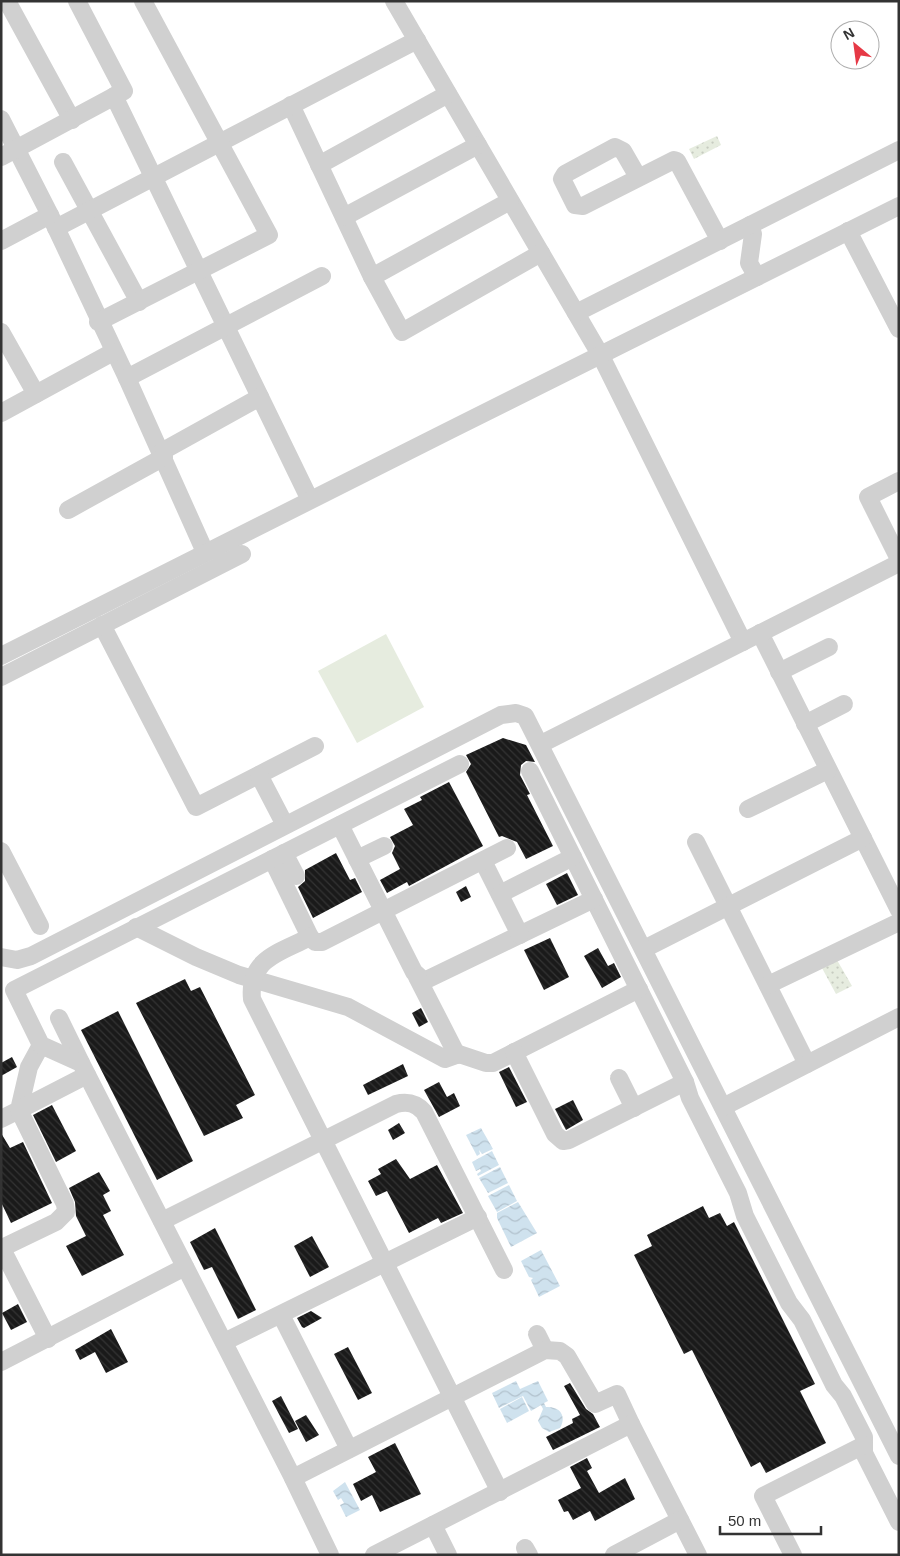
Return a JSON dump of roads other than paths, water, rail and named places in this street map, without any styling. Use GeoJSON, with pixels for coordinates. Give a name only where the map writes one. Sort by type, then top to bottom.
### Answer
{"type":"FeatureCollection","features":[{"type":"Feature","properties":{"kind":"street"},"geometry":{"type":"LineString","coordinates":[[8,1],[72,120]]}},
{"type":"Feature","properties":{"kind":"street"},"geometry":{"type":"LineString","coordinates":[[1,157],[124,90],[77,1]]}},
{"type":"Feature","properties":{"kind":"street"},"geometry":{"type":"LineString","coordinates":[[98,322],[269,235],[143,1]]}},
{"type":"Feature","properties":{"kind":"street"},"geometry":{"type":"LineString","coordinates":[[394,1],[601,356],[743,642]]}},
{"type":"Feature","properties":{"kind":"street"},"geometry":{"type":"LineString","coordinates":[[1,241],[90,210],[417,40]]}},
{"type":"Feature","properties":{"kind":"street"},"geometry":{"type":"LineString","coordinates":[[319,165],[448,94]]}},
{"type":"Feature","properties":{"kind":"street"},"geometry":{"type":"LineString","coordinates":[[114,96],[309,498]]}},
{"type":"Feature","properties":{"kind":"street"},"geometry":{"type":"LineString","coordinates":[[291,105],[372,277],[402,332],[541,253]]}},
{"type":"Feature","properties":{"kind":"street"},"geometry":{"type":"LineString","coordinates":[[1,119],[18,148],[98,322],[127,378],[205,552]]}},
{"type":"Feature","properties":{"kind":"street"},"geometry":{"type":"LineString","coordinates":[[344,217],[478,145]]}},
{"type":"Feature","properties":{"kind":"street"},"geometry":{"type":"LineString","coordinates":[[576,313],[899,150]]}},
{"type":"Feature","properties":{"kind":"street"},"geometry":{"type":"LineString","coordinates":[[638,178],[674,160],[677,161],[720,240]]}},
{"type":"Feature","properties":{"kind":"street"},"geometry":{"type":"LineString","coordinates":[[63,162],[139,302]]}},
{"type":"Feature","properties":{"kind":"street"},"geometry":{"type":"LineString","coordinates":[[372,277],[510,201]]}},
{"type":"Feature","properties":{"kind":"street"},"geometry":{"type":"LineString","coordinates":[[1,656],[309,498],[601,356],[848,231],[898,209]]}},
{"type":"Feature","properties":{"kind":"street"},"geometry":{"type":"LineString","coordinates":[[750,225],[753,234],[749,264],[757,277]]}},
{"type":"Feature","properties":{"kind":"street"},"geometry":{"type":"LineString","coordinates":[[848,231],[899,329]]}},
{"type":"Feature","properties":{"kind":"street"},"geometry":{"type":"LineString","coordinates":[[127,378],[322,276]]}},
{"type":"Feature","properties":{"kind":"street"},"geometry":{"type":"LineString","coordinates":[[1,332],[36,394]]}},
{"type":"Feature","properties":{"kind":"street"},"geometry":{"type":"LineString","coordinates":[[1,413],[113,352]]}},
{"type":"Feature","properties":{"kind":"street"},"geometry":{"type":"LineString","coordinates":[[68,510],[260,397]]}},
{"type":"Feature","properties":{"kind":"street"},"geometry":{"type":"LineString","coordinates":[[541,744],[899,561],[868,496],[899,481]]}},
{"type":"Feature","properties":{"kind":"street"},"geometry":{"type":"LineString","coordinates":[[1,677],[242,554]]}},
{"type":"Feature","properties":{"kind":"street"},"geometry":{"type":"LineString","coordinates":[[102,625],[196,807],[315,746]]}},
{"type":"Feature","properties":{"kind":"street"},"geometry":{"type":"LineString","coordinates":[[760,633],[899,910]]}},
{"type":"Feature","properties":{"kind":"street"},"geometry":{"type":"LineString","coordinates":[[779,672],[829,647]]}},
{"type":"Feature","properties":{"kind":"street"},"geometry":{"type":"LineString","coordinates":[[805,724],[844,704]]}},
{"type":"Feature","properties":{"kind":"street"},"geometry":{"type":"LineString","coordinates":[[1,958],[17,960],[31,956],[501,715],[516,713],[525,716],[541,744],[899,1456]]}},
{"type":"Feature","properties":{"kind":"street"},"geometry":{"type":"LineString","coordinates":[[84,1069],[41,1045],[14,990],[460,764]]}},
{"type":"Feature","properties":{"kind":"street"},"geometry":{"type":"LineString","coordinates":[[748,809],[828,770]]}},
{"type":"Feature","properties":{"kind":"street"},"geometry":{"type":"LineString","coordinates":[[530,772],[685,1082],[690,1098],[738,1193],[745,1216],[789,1303],[802,1320],[834,1385],[864,1437],[864,1453],[899,1522]]}},
{"type":"Feature","properties":{"kind":"street"},"geometry":{"type":"LineString","coordinates":[[259,775],[285,825]]}},
{"type":"Feature","properties":{"kind":"street"},"geometry":{"type":"LineString","coordinates":[[340,825],[382,911],[457,1055]]}},
{"type":"Feature","properties":{"kind":"street"},"geometry":{"type":"LineString","coordinates":[[644,949],[863,838]]}},
{"type":"Feature","properties":{"kind":"street"},"geometry":{"type":"LineString","coordinates":[[696,842],[807,1064]]}},
{"type":"Feature","properties":{"kind":"street"},"geometry":{"type":"LineString","coordinates":[[357,860],[384,846]]}},
{"type":"Feature","properties":{"kind":"street"},"geometry":{"type":"LineString","coordinates":[[278,856],[310,938],[316,942],[322,942],[507,848]]}},
{"type":"Feature","properties":{"kind":"street"},"geometry":{"type":"LineString","coordinates":[[1,851],[40,926]]}},
{"type":"Feature","properties":{"kind":"street"},"geometry":{"type":"LineString","coordinates":[[278,856],[296,876]]}},
{"type":"Feature","properties":{"kind":"street"},"geometry":{"type":"LineString","coordinates":[[500,894],[573,857]]}},
{"type":"Feature","properties":{"kind":"street"},"geometry":{"type":"LineString","coordinates":[[483,861],[520,935]]}},
{"type":"Feature","properties":{"kind":"street"},"geometry":{"type":"LineString","coordinates":[[417,977],[424,981],[431,979],[594,899]]}},
{"type":"Feature","properties":{"kind":"street"},"geometry":{"type":"LineString","coordinates":[[768,985],[899,922]]}},
{"type":"Feature","properties":{"kind":"street"},"geometry":{"type":"LineString","coordinates":[[136,927],[196,957],[253,980],[348,1007],[444,1059],[457,1055],[467,1055],[486,1063],[514,1052],[639,989]]}},
{"type":"Feature","properties":{"kind":"street"},"geometry":{"type":"LineString","coordinates":[[310,938],[262,962],[253,980],[252,999],[325,1142],[384,1264],[454,1397],[500,1492]]}},
{"type":"Feature","properties":{"kind":"street"},"geometry":{"type":"LineString","coordinates":[[723,1107],[899,1017]]}},
{"type":"Feature","properties":{"kind":"street"},"geometry":{"type":"LineString","coordinates":[[59,1018],[293,1478],[330,1555]]}},
{"type":"Feature","properties":{"kind":"street"},"geometry":{"type":"LineString","coordinates":[[41,1045],[29,1067],[19,1110],[65,1204],[66,1212],[56,1222],[2,1248],[48,1339]]}},
{"type":"Feature","properties":{"kind":"street"},"geometry":{"type":"LineString","coordinates":[[514,1052],[555,1134],[563,1141],[569,1140],[685,1082]]}},
{"type":"Feature","properties":{"kind":"street"},"geometry":{"type":"LineString","coordinates":[[1,1119],[19,1110],[84,1069]]}},
{"type":"Feature","properties":{"kind":"street"},"geometry":{"type":"LineString","coordinates":[[619,1078],[634,1108]]}},
{"type":"Feature","properties":{"kind":"street"},"geometry":{"type":"LineString","coordinates":[[162,1221],[325,1142],[396,1104],[404,1102],[418,1106],[424,1112],[504,1270]]}},
{"type":"Feature","properties":{"kind":"street"},"geometry":{"type":"LineString","coordinates":[[224,1342],[478,1217]]}},
{"type":"Feature","properties":{"kind":"street"},"geometry":{"type":"LineString","coordinates":[[1,1362],[185,1267]]}},
{"type":"Feature","properties":{"kind":"street"},"geometry":{"type":"LineString","coordinates":[[280,1314],[349,1449]]}},
{"type":"Feature","properties":{"kind":"street"},"geometry":{"type":"LineString","coordinates":[[536,1334],[545,1350]]}},
{"type":"Feature","properties":{"kind":"street"},"geometry":{"type":"LineString","coordinates":[[293,1478],[545,1350],[560,1351],[567,1356],[595,1404],[617,1394],[698,1555]]}},
{"type":"Feature","properties":{"kind":"street"},"geometry":{"type":"LineString","coordinates":[[374,1555],[631,1424]]}},
{"type":"Feature","properties":{"kind":"street"},"geometry":{"type":"LineString","coordinates":[[793,1555],[763,1496],[864,1445]]}},
{"type":"Feature","properties":{"kind":"street"},"geometry":{"type":"LineString","coordinates":[[617,1554],[680,1520]]}},
{"type":"Feature","properties":{"kind":"street"},"geometry":{"type":"LineString","coordinates":[[433,1525],[448,1555]]}},
{"type":"Feature","properties":{"kind":"water"},"geometry":{"type":"Polygon","coordinates":[[[481,1128],[493,1149],[482,1154],[479,1150],[480,1154],[477,1156],[466,1135],[481,1128]]]}},
{"type":"Feature","properties":{"kind":"water"},"geometry":{"type":"Polygon","coordinates":[[[492,1151],[499,1165],[478,1176],[477,1174],[481,1171],[480,1169],[476,1171],[472,1162],[492,1151]]]}},
{"type":"Feature","properties":{"kind":"water"},"geometry":{"type":"Polygon","coordinates":[[[500,1167],[508,1183],[488,1193],[479,1178],[500,1167]]]}},
{"type":"Feature","properties":{"kind":"water"},"geometry":{"type":"Polygon","coordinates":[[[509,1185],[517,1201],[497,1212],[488,1196],[509,1185]]]}},
{"type":"Feature","properties":{"kind":"water"},"geometry":{"type":"Polygon","coordinates":[[[518,1202],[537,1233],[511,1247],[497,1218],[497,1213],[518,1202]]]}},
{"type":"Feature","properties":{"kind":"water"},"geometry":{"type":"Polygon","coordinates":[[[541,1250],[560,1286],[539,1297],[531,1280],[533,1278],[529,1277],[521,1261],[541,1250]]]}},
{"type":"Feature","properties":{"kind":"water"},"geometry":{"type":"Polygon","coordinates":[[[516,1381],[520,1389],[538,1381],[548,1401],[544,1403],[546,1407],[555,1408],[561,1413],[563,1420],[560,1428],[549,1432],[542,1428],[538,1421],[543,1409],[541,1405],[531,1411],[523,1396],[499,1408],[492,1393],[516,1381]]]}},
{"type":"Feature","properties":{"kind":"water"},"geometry":{"type":"Polygon","coordinates":[[[522,1397],[529,1411],[507,1423],[500,1409],[522,1397]]]}},
{"type":"Feature","properties":{"kind":"water"},"geometry":{"type":"Polygon","coordinates":[[[345,1482],[360,1510],[346,1517],[340,1505],[344,1503],[341,1498],[338,1500],[333,1491],[345,1482]]]}}]}
